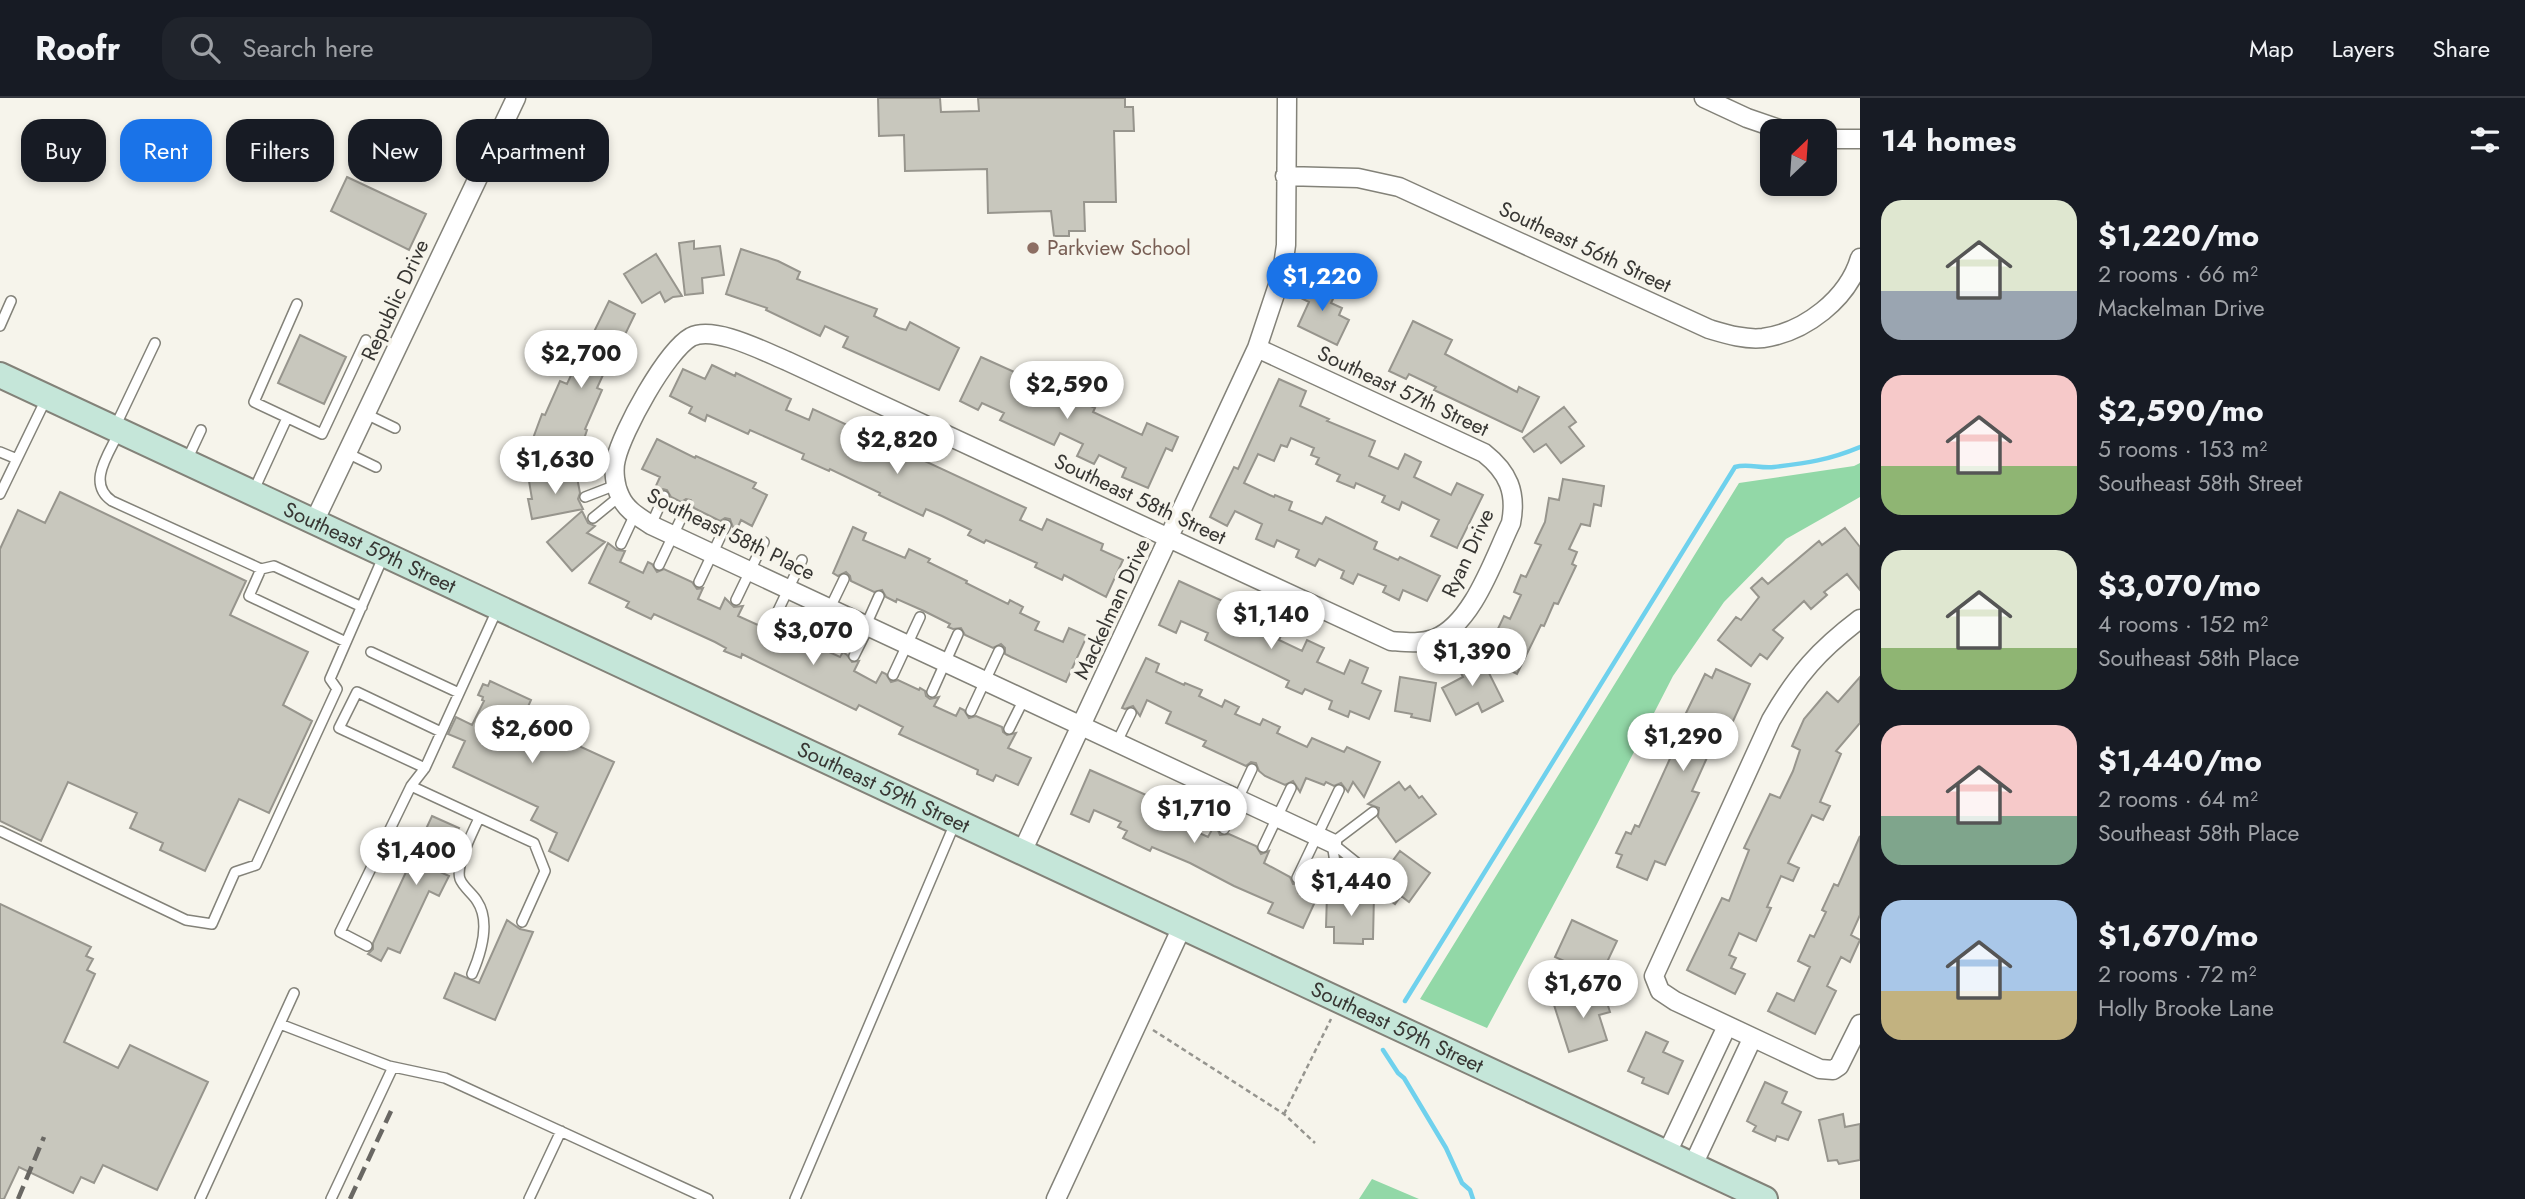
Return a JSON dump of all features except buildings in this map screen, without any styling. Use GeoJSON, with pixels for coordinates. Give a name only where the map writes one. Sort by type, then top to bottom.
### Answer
{"type":"FeatureCollection","features":[{"type":"Feature","properties":{"kind":"main road","name":"Southeast 59th Street"},"geometry":{"type":"LineString","coordinates":[[0,375],[1765,1199]]}},
{"type":"Feature","properties":{"kind":"street","name":"Republic Drive"},"geometry":{"type":"LineString","coordinates":[[314,522],[516,98]]}},
{"type":"Feature","properties":{"kind":"street","name":"Mackelman Drive"},"geometry":{"type":"LineString","coordinates":[[1022,852],[1258,348],[1282,273],[1286,245],[1287,98]]}},
{"type":"Feature","properties":{"kind":"street"},"geometry":{"type":"LineString","coordinates":[[1704,98],[1760,122]]}},
{"type":"Feature","properties":{"kind":"street"},"geometry":{"type":"LineString","coordinates":[[1838,139],[1860,139]]}},
{"type":"Feature","properties":{"kind":"street","name":"Southeast 56th Street"},"geometry":{"type":"LineString","coordinates":[[1285,176],[1358,178],[1399,187],[1709,329],[1734,336],[1762,338],[1799,327],[1831,305],[1855,283]]}},
{"type":"Feature","properties":{"kind":"street"},"geometry":{"type":"LineString","coordinates":[[1855,283],[1860,258]]}},
{"type":"Feature","properties":{"kind":"street","name":"Southeast 58th Street"},"geometry":{"type":"LineString","coordinates":[[618,491],[616,460],[625,436],[660,368],[691,337],[713,334],[743,342],[776,356],[1391,641],[1410,643],[1434,639],[1453,627]]}},
{"type":"Feature","properties":{"kind":"street","name":"Southeast 57th Street"},"geometry":{"type":"LineString","coordinates":[[1258,348],[1484,453],[1499,465],[1513,493]]}},
{"type":"Feature","properties":{"kind":"street","name":"Southeast 58th Place"},"geometry":{"type":"LineString","coordinates":[[618,491],[635,514],[651,525],[1324,839]]}},
{"type":"Feature","properties":{"kind":"street","name":"Ryan Drive"},"geometry":{"type":"LineString","coordinates":[[1453,627],[1469,609],[1511,523],[1514,510],[1513,493]]}},
{"type":"Feature","properties":{"kind":"street"},"geometry":{"type":"LineString","coordinates":[[1860,619],[1812,659],[1771,720],[1654,976],[1656,983],[1667,996],[1752,1039],[1820,1069],[1833,1070],[1844,1059],[1860,1024]]}},
{"type":"Feature","properties":{"kind":"street"},"geometry":{"type":"LineString","coordinates":[[1056,1199],[1182,927]]}},
{"type":"Feature","properties":{"kind":"street"},"geometry":{"type":"LineString","coordinates":[[1668,1153],[1727,1027]]}},
{"type":"Feature","properties":{"kind":"street"},"geometry":{"type":"LineString","coordinates":[[1693,1165],[1752,1039]]}},
{"type":"Feature","properties":{"kind":"lane"},"geometry":{"type":"LineString","coordinates":[[0,326],[11,301]]}},
{"type":"Feature","properties":{"kind":"lane"},"geometry":{"type":"LineString","coordinates":[[297,304],[254,402],[323,434],[366,340]]}},
{"type":"Feature","properties":{"kind":"lane"},"geometry":{"type":"LineString","coordinates":[[155,343],[99,475],[99,487],[103,495],[261,569],[274,566],[362,607]]}},
{"type":"Feature","properties":{"kind":"lane"},"geometry":{"type":"LineString","coordinates":[[0,494],[47,397]]}},
{"type":"Feature","properties":{"kind":"lane"},"geometry":{"type":"LineString","coordinates":[[366,414],[395,428]]}},
{"type":"Feature","properties":{"kind":"lane"},"geometry":{"type":"LineString","coordinates":[[252,493],[287,418]]}},
{"type":"Feature","properties":{"kind":"lane"},"geometry":{"type":"LineString","coordinates":[[186,462],[201,430]]}},
{"type":"Feature","properties":{"kind":"lane"},"geometry":{"type":"LineString","coordinates":[[0,452],[17,459]]}},
{"type":"Feature","properties":{"kind":"lane"},"geometry":{"type":"LineString","coordinates":[[347,453],[376,467]]}},
{"type":"Feature","properties":{"kind":"lane"},"geometry":{"type":"LineString","coordinates":[[585,497],[618,491]]}},
{"type":"Feature","properties":{"kind":"lane"},"geometry":{"type":"LineString","coordinates":[[593,518],[618,491]]}},
{"type":"Feature","properties":{"kind":"lane"},"geometry":{"type":"LineString","coordinates":[[651,525],[664,496]]}},
{"type":"Feature","properties":{"kind":"lane"},"geometry":{"type":"LineString","coordinates":[[659,565],[687,506]]}},
{"type":"Feature","properties":{"kind":"lane"},"geometry":{"type":"LineString","coordinates":[[621,544],[635,514]]}},
{"type":"Feature","properties":{"kind":"lane"},"geometry":{"type":"LineString","coordinates":[[699,582],[726,525]]}},
{"type":"Feature","properties":{"kind":"lane"},"geometry":{"type":"LineString","coordinates":[[736,600],[764,542]]}},
{"type":"Feature","properties":{"kind":"lane"},"geometry":{"type":"LineString","coordinates":[[0,831],[186,920],[212,924],[235,872],[256,865],[337,689],[330,679],[384,555]]}},
{"type":"Feature","properties":{"kind":"lane"},"geometry":{"type":"LineString","coordinates":[[776,615],[802,559]]}},
{"type":"Feature","properties":{"kind":"lane"},"geometry":{"type":"LineString","coordinates":[[261,569],[249,596],[346,642]]}},
{"type":"Feature","properties":{"kind":"lane"},"geometry":{"type":"LineString","coordinates":[[814,637],[844,579]]}},
{"type":"Feature","properties":{"kind":"lane"},"geometry":{"type":"LineString","coordinates":[[854,656],[880,596]]}},
{"type":"Feature","properties":{"kind":"lane"},"geometry":{"type":"LineString","coordinates":[[368,946],[340,932],[411,786],[425,768],[498,608]]}},
{"type":"Feature","properties":{"kind":"lane"},"geometry":{"type":"LineString","coordinates":[[893,675],[920,617]]}},
{"type":"Feature","properties":{"kind":"lane"},"geometry":{"type":"LineString","coordinates":[[932,692],[958,634]]}},
{"type":"Feature","properties":{"kind":"lane"},"geometry":{"type":"LineString","coordinates":[[971,711],[999,651]]}},
{"type":"Feature","properties":{"kind":"lane"},"geometry":{"type":"LineString","coordinates":[[371,652],[459,693]]}},
{"type":"Feature","properties":{"kind":"lane"},"geometry":{"type":"LineString","coordinates":[[425,768],[339,728],[357,691],[441,732]]}},
{"type":"Feature","properties":{"kind":"lane"},"geometry":{"type":"LineString","coordinates":[[1009,729],[1024,699]]}},
{"type":"Feature","properties":{"kind":"lane"},"geometry":{"type":"LineString","coordinates":[[1117,742],[1130,713]]}},
{"type":"Feature","properties":{"kind":"lane"},"geometry":{"type":"LineString","coordinates":[[1224,829],[1252,769]]}},
{"type":"Feature","properties":{"kind":"lane"},"geometry":{"type":"LineString","coordinates":[[411,786],[534,843],[545,871],[522,922]]}},
{"type":"Feature","properties":{"kind":"lane"},"geometry":{"type":"LineString","coordinates":[[1263,847],[1291,788]]}},
{"type":"Feature","properties":{"kind":"lane"},"geometry":{"type":"LineString","coordinates":[[1297,877],[1324,839],[1339,790]]}},
{"type":"Feature","properties":{"kind":"lane"},"geometry":{"type":"LineString","coordinates":[[1324,839],[1373,812]]}},
{"type":"Feature","properties":{"kind":"lane"},"geometry":{"type":"LineString","coordinates":[[472,974],[481,954],[484,918],[479,902],[460,880],[459,867],[479,818]]}},
{"type":"Feature","properties":{"kind":"lane"},"geometry":{"type":"LineString","coordinates":[[795,1199],[956,821]]}},
{"type":"Feature","properties":{"kind":"lane"},"geometry":{"type":"LineString","coordinates":[[1324,839],[1377,879]]}},
{"type":"Feature","properties":{"kind":"lane"},"geometry":{"type":"LineString","coordinates":[[1324,839],[1336,869],[1337,894]]}},
{"type":"Feature","properties":{"kind":"lane"},"geometry":{"type":"LineString","coordinates":[[200,1199],[294,993]]}},
{"type":"Feature","properties":{"kind":"lane"},"geometry":{"type":"LineString","coordinates":[[280,1024],[393,1067],[445,1078],[708,1199]]}},
{"type":"Feature","properties":{"kind":"lane"},"geometry":{"type":"LineString","coordinates":[[331,1199],[393,1067]]}},
{"type":"Feature","properties":{"kind":"lane"},"geometry":{"type":"LineString","coordinates":[[529,1199],[561,1131]]}},
{"type":"Feature","properties":{"kind":"path"},"geometry":{"type":"LineString","coordinates":[[1284,1114],[1340,1000]]}},
{"type":"Feature","properties":{"kind":"path"},"geometry":{"type":"LineString","coordinates":[[1139,1021],[1284,1114],[1315,1143]]}},
{"type":"Feature","properties":{"kind":"green space"},"geometry":{"type":"Polygon","coordinates":[[[1860,463],[1860,497],[1786,539],[1724,602],[1673,676],[1487,1028],[1420,999],[1739,483],[1860,463]]]}},
{"type":"Feature","properties":{"kind":"green space"},"geometry":{"type":"Polygon","coordinates":[[[1372,1179],[1419,1199],[1359,1199],[1372,1179]]]}},
{"type":"Feature","properties":{"kind":"waterway"},"geometry":{"type":"LineString","coordinates":[[1405,1001],[1735,467],[1769,467],[1808,462],[1860,447]]}},
{"type":"Feature","properties":{"kind":"waterway"},"geometry":{"type":"LineString","coordinates":[[1383,1050],[1404,1078],[1473,1199]]}},
{"type":"Feature","properties":{"kind":"railway"},"geometry":{"type":"LineString","coordinates":[[350,1199],[391,1111]]}},
{"type":"Feature","properties":{"kind":"railway"},"geometry":{"type":"LineString","coordinates":[[18,1199],[44,1137]]}},
{"type":"Feature","properties":{"kind":"place","name":"Parkview School"},"geometry":{"type":"Point","coordinates":[1033,248]}}]}
